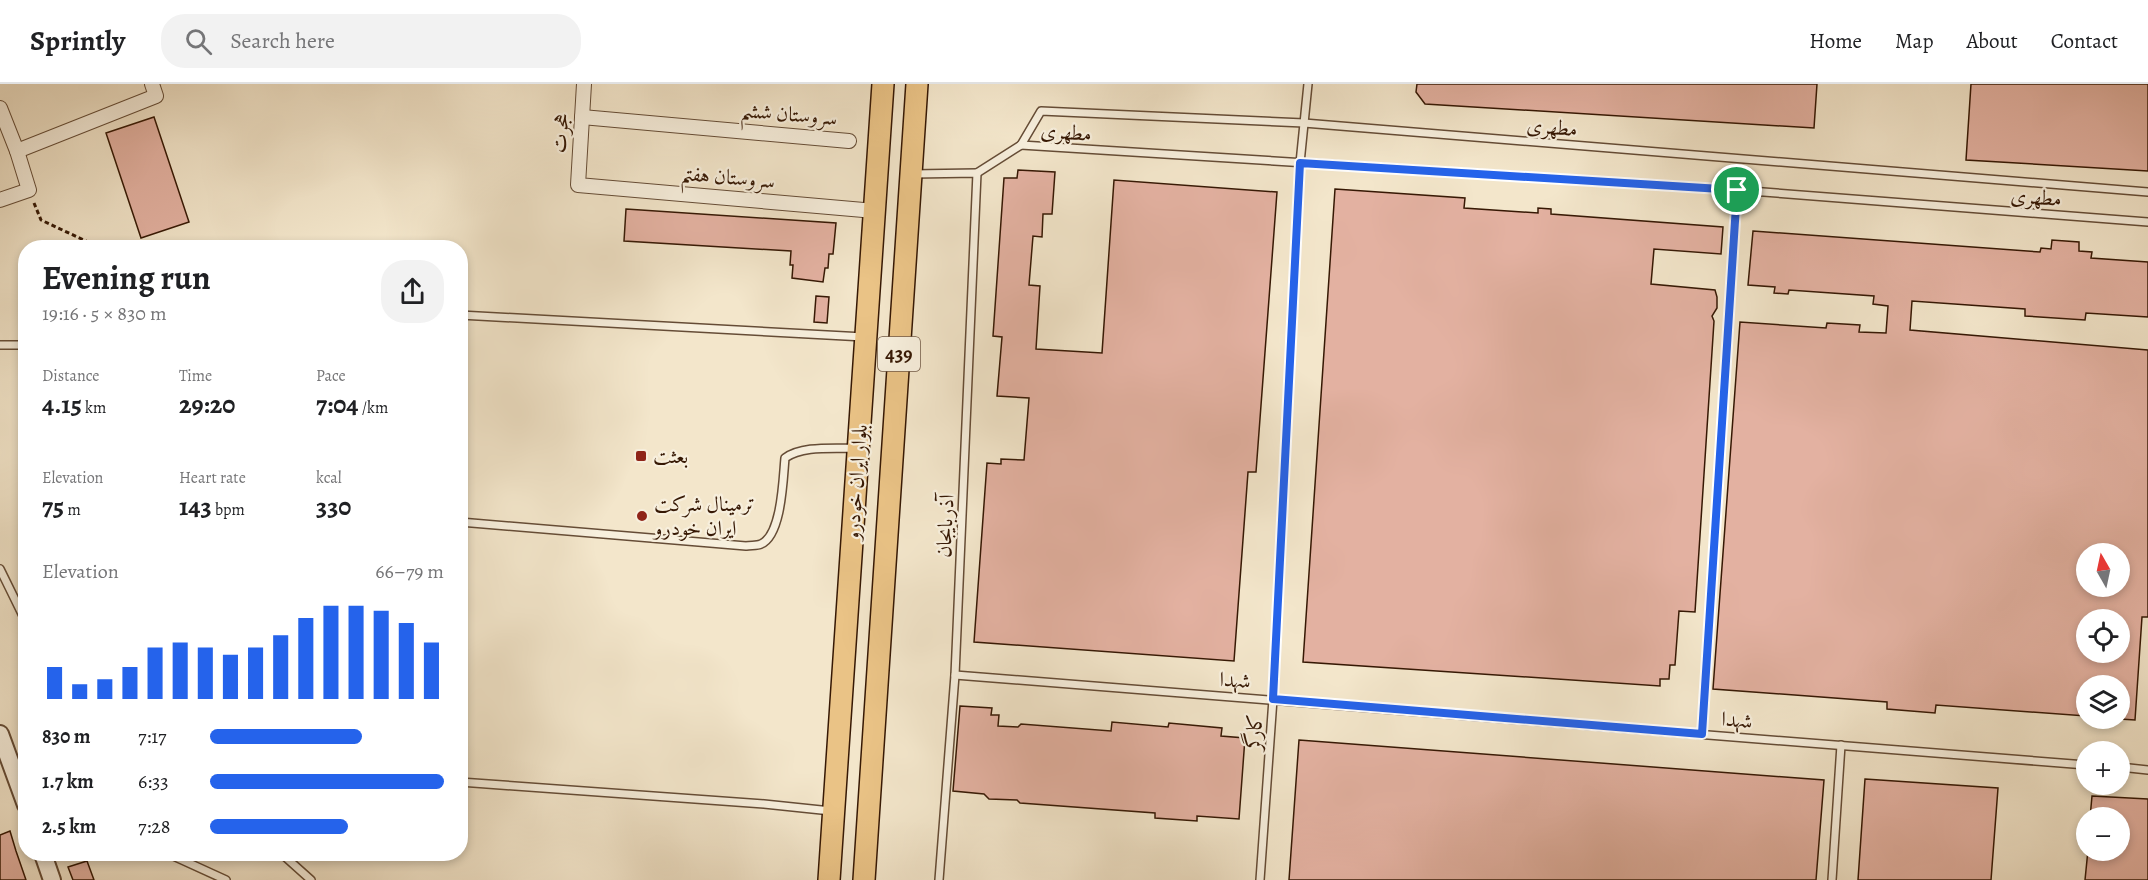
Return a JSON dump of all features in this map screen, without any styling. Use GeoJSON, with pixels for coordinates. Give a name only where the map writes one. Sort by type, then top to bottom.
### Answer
{"type":"FeatureCollection","features":[{"type":"Feature","properties":{"kind":"main road","name":"بلوار ایران خودرو"},"geometry":{"type":"LineString","coordinates":[[829,880],[883,84]]}},
{"type":"Feature","properties":{"kind":"main road","name":"بلوار ایران خودرو"},"geometry":{"type":"LineString","coordinates":[[864,880],[917,84]]}},
{"type":"Feature","properties":{"kind":"main road"},"geometry":{"type":"LineString","coordinates":[[847,620],[881,624]]}},
{"type":"Feature","properties":{"kind":"main road"},"geometry":{"type":"LineString","coordinates":[[844,668],[878,671]]}},
{"type":"Feature","properties":{"kind":"street"},"geometry":{"type":"LineString","coordinates":[[17,151],[156,96],[152,84]]}},
{"type":"Feature","properties":{"kind":"street","name":"هجرت"},"geometry":{"type":"LineString","coordinates":[[578,185],[584,84]]}},
{"type":"Feature","properties":{"kind":"street"},"geometry":{"type":"LineString","coordinates":[[0,109],[17,151],[29,190],[0,200]]}},
{"type":"Feature","properties":{"kind":"street","name":"سروستان ششم"},"geometry":{"type":"LineString","coordinates":[[582,117],[849,141]]}},
{"type":"Feature","properties":{"kind":"street","name":"سروستان هفتم"},"geometry":{"type":"LineString","coordinates":[[578,185],[874,211]]}},
{"type":"Feature","properties":{"kind":"street"},"geometry":{"type":"LineString","coordinates":[[0,734],[18,777]]}},
{"type":"Feature","properties":{"kind":"street"},"geometry":{"type":"LineString","coordinates":[[45,861],[52,880]]}},
{"type":"Feature","properties":{"kind":"lane","name":"کارگر"},"geometry":{"type":"LineString","coordinates":[[1260,880],[1273,699],[1300,163],[1308,84]]}},
{"type":"Feature","properties":{"kind":"lane","name":"مطهری"},"geometry":{"type":"LineString","coordinates":[[2148,192],[1304,123],[1041,111],[1021,145],[1737,190],[2148,222]]}},
{"type":"Feature","properties":{"kind":"lane"},"geometry":{"type":"LineString","coordinates":[[911,174],[976,173],[1021,145]]}},
{"type":"Feature","properties":{"kind":"lane","name":"آذربایجان"},"geometry":{"type":"LineString","coordinates":[[939,880],[955,675],[976,173]]}},
{"type":"Feature","properties":{"kind":"lane"},"geometry":{"type":"LineString","coordinates":[[1702,734],[1737,190]]}},
{"type":"Feature","properties":{"kind":"lane"},"geometry":{"type":"LineString","coordinates":[[468,315],[866,337]]}},
{"type":"Feature","properties":{"kind":"lane"},"geometry":{"type":"LineString","coordinates":[[0,345],[18,345]]}},
{"type":"Feature","properties":{"kind":"lane"},"geometry":{"type":"LineString","coordinates":[[468,523],[746,546],[761,544],[771,536],[778,517],[786,458],[793,453],[813,450],[859,448]]}},
{"type":"Feature","properties":{"kind":"lane"},"geometry":{"type":"LineString","coordinates":[[0,569],[18,607]]}},
{"type":"Feature","properties":{"kind":"lane","name":"شهدا"},"geometry":{"type":"LineString","coordinates":[[955,675],[2076,764]]}},
{"type":"Feature","properties":{"kind":"lane"},"geometry":{"type":"LineString","coordinates":[[1832,880],[1841,745]]}},
{"type":"Feature","properties":{"kind":"lane"},"geometry":{"type":"LineString","coordinates":[[2130,768],[2148,770]]}},
{"type":"Feature","properties":{"kind":"lane"},"geometry":{"type":"LineString","coordinates":[[468,783],[764,804],[834,812]]}},
{"type":"Feature","properties":{"kind":"lane"},"geometry":{"type":"LineString","coordinates":[[184,861],[226,880]]}},
{"type":"Feature","properties":{"kind":"lane"},"geometry":{"type":"LineString","coordinates":[[290,861],[311,880]]}},
{"type":"Feature","properties":{"kind":"path"},"geometry":{"type":"LineString","coordinates":[[29,190],[41,220],[84,240]]}},
{"type":"Feature","properties":{"kind":"building"},"geometry":{"type":"Polygon","coordinates":[[[1417,84],[1817,84],[1814,128],[1425,104],[1416,92],[1417,84]]]}},
{"type":"Feature","properties":{"kind":"building"},"geometry":{"type":"Polygon","coordinates":[[[1971,84],[2148,84],[2148,171],[1966,160],[1971,84]]]}},
{"type":"Feature","properties":{"kind":"building"},"geometry":{"type":"Polygon","coordinates":[[[154,117],[189,222],[141,238],[106,133],[154,117]]]}},
{"type":"Feature","properties":{"kind":"building"},"geometry":{"type":"Polygon","coordinates":[[[1018,170],[1055,172],[1052,214],[1043,214],[1042,237],[1033,236],[1029,285],[1040,286],[1036,349],[1102,353],[1114,180],[1277,192],[1256,472],[1248,472],[1234,661],[974,642],[987,463],[1001,464],[1001,459],[1024,460],[1029,398],[997,396],[1002,337],[993,336],[1004,178],[1017,178],[1018,170]]]}},
{"type":"Feature","properties":{"kind":"building"},"geometry":{"type":"Polygon","coordinates":[[[1335,189],[1465,198],[1464,208],[1538,213],[1538,208],[1551,209],[1551,214],[1723,227],[1721,254],[1654,249],[1651,284],[1715,290],[1717,297],[1717,308],[1712,316],[1714,321],[1695,612],[1679,611],[1675,665],[1670,665],[1669,679],[1660,679],[1660,686],[1303,662],[1335,189]]]}},
{"type":"Feature","properties":{"kind":"building"},"geometry":{"type":"Polygon","coordinates":[[[626,209],[836,223],[833,254],[829,254],[828,268],[825,268],[823,282],[792,278],[791,251],[624,241],[626,209]]]}},
{"type":"Feature","properties":{"kind":"building"},"geometry":{"type":"Polygon","coordinates":[[[1753,231],[2040,252],[2041,248],[2051,249],[2052,240],[2079,242],[2079,251],[2092,252],[2091,258],[2148,262],[2148,317],[2086,313],[2085,320],[2025,316],[2025,309],[1912,301],[1910,330],[2148,350],[2148,617],[2142,617],[2135,720],[2130,720],[2130,675],[2076,675],[2076,715],[1936,705],[1935,713],[1887,709],[1887,702],[1713,689],[1740,322],[1826,328],[1827,323],[1860,325],[1859,332],[1886,333],[1888,306],[1873,304],[1874,296],[1789,290],[1788,294],[1774,293],[1775,287],[1748,285],[1753,231]]]}},
{"type":"Feature","properties":{"kind":"building"},"geometry":{"type":"Polygon","coordinates":[[[816,296],[829,297],[827,323],[814,322],[816,296]]]}},
{"type":"Feature","properties":{"kind":"building"},"geometry":{"type":"Polygon","coordinates":[[[960,706],[992,708],[991,715],[999,715],[998,726],[1018,727],[1021,724],[1111,731],[1112,722],[1168,727],[1169,723],[1222,728],[1221,736],[1245,738],[1239,819],[1197,816],[1197,821],[1155,818],[1155,813],[1020,803],[1017,800],[989,799],[984,794],[953,791],[960,706]]]}},
{"type":"Feature","properties":{"kind":"building"},"geometry":{"type":"Polygon","coordinates":[[[1299,740],[1824,780],[1816,880],[1289,880],[1299,740]]]}},
{"type":"Feature","properties":{"kind":"building"},"geometry":{"type":"Polygon","coordinates":[[[1865,779],[1998,788],[1991,880],[1858,880],[1865,779]]]}},
{"type":"Feature","properties":{"kind":"building"},"geometry":{"type":"Polygon","coordinates":[[[2092,796],[2148,799],[2148,880],[2085,880],[2087,861],[2130,861],[2130,807],[2091,807],[2092,796]]]}},
{"type":"Feature","properties":{"kind":"building"},"geometry":{"type":"Polygon","coordinates":[[[10,831],[26,880],[0,880],[0,835],[10,831]]]}},
{"type":"Feature","properties":{"kind":"building"},"geometry":{"type":"Polygon","coordinates":[[[87,861],[94,880],[73,880],[68,867],[87,861]]]}},
{"type":"Feature","properties":{"kind":"place","name":"بعثت"},"geometry":{"type":"Point","coordinates":[641,456]}},
{"type":"Feature","properties":{"kind":"place","name":"ترمینال شرکت ایران خودرو"},"geometry":{"type":"Point","coordinates":[642,516]}},
{"type":"Feature","properties":{"kind":"route"},"geometry":{"type":"LineString","coordinates":[[1300,163],[1737,190],[1702,734],[1273,699],[1300,163]]}}]}
